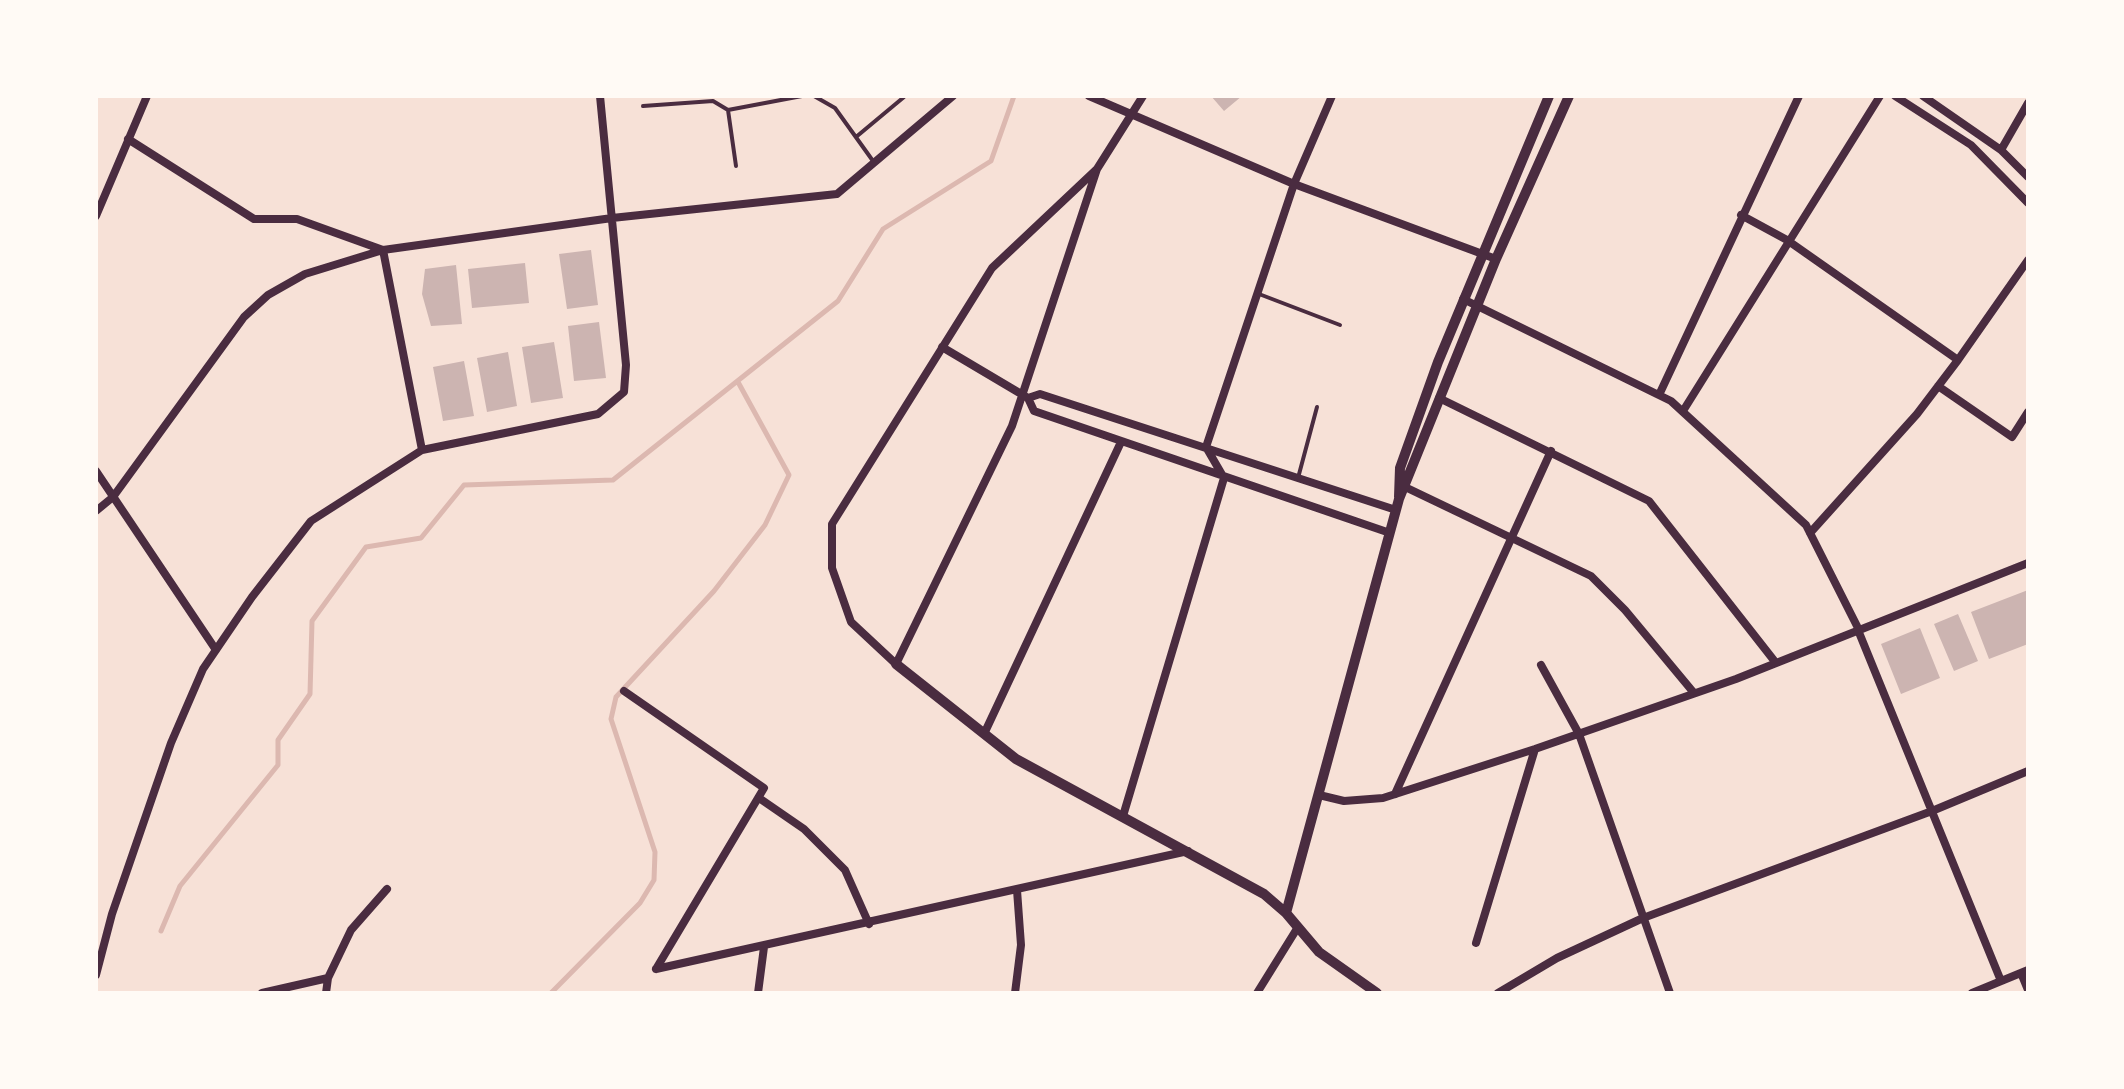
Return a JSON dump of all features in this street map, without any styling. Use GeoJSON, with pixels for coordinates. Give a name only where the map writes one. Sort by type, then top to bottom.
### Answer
{"type":"FeatureCollection","features":[{"type":"Feature","properties":{"kind":"street"},"geometry":{"type":"LineString","coordinates":[[96,216],[115,178],[147,96]]}},
{"type":"Feature","properties":{"kind":"street"},"geometry":{"type":"LineString","coordinates":[[96,975],[112,914],[171,743],[203,669],[311,521],[422,450],[598,414],[624,392],[626,365],[600,96]]}},
{"type":"Feature","properties":{"kind":"street"},"geometry":{"type":"LineString","coordinates":[[937,96],[943,105]]}},
{"type":"Feature","properties":{"kind":"street"},"geometry":{"type":"LineString","coordinates":[[96,511],[113,497],[244,317],[268,295],[305,274],[383,250],[612,218],[837,194],[953,96]]}},
{"type":"Feature","properties":{"kind":"street"},"geometry":{"type":"LineString","coordinates":[[1089,96],[1131,117],[1294,184],[1496,259]]}},
{"type":"Feature","properties":{"kind":"street"},"geometry":{"type":"LineString","coordinates":[[1143,96],[1097,169],[992,268],[832,524],[832,568],[851,622],[896,664],[1016,759],[1264,894],[1286,913],[1319,952],[1377,993]]}},
{"type":"Feature","properties":{"kind":"street"},"geometry":{"type":"LineString","coordinates":[[1123,816],[1224,478],[1206,447],[1294,184],[1332,96]]}},
{"type":"Feature","properties":{"kind":"street"},"geometry":{"type":"LineString","coordinates":[[1398,504],[1400,468],[1481,253],[1549,96]]}},
{"type":"Feature","properties":{"kind":"street"},"geometry":{"type":"LineString","coordinates":[[1286,913],[1398,504],[1496,259],[1569,96]]}},
{"type":"Feature","properties":{"kind":"street"},"geometry":{"type":"LineString","coordinates":[[1659,395],[1799,96]]}},
{"type":"Feature","properties":{"kind":"street"},"geometry":{"type":"LineString","coordinates":[[1683,411],[1787,240],[1880,96]]}},
{"type":"Feature","properties":{"kind":"street"},"geometry":{"type":"LineString","coordinates":[[1895,96],[1971,145],[2028,203]]}},
{"type":"Feature","properties":{"kind":"street"},"geometry":{"type":"LineString","coordinates":[[1923,96],[2001,150],[2028,176]]}},
{"type":"Feature","properties":{"kind":"street"},"geometry":{"type":"LineString","coordinates":[[2001,150],[2028,103]]}},
{"type":"Feature","properties":{"kind":"street"},"geometry":{"type":"LineString","coordinates":[[128,139],[254,219],[297,219],[383,250]]}},
{"type":"Feature","properties":{"kind":"street"},"geometry":{"type":"LineString","coordinates":[[896,664],[1012,426],[1097,169]]}},
{"type":"Feature","properties":{"kind":"street"},"geometry":{"type":"LineString","coordinates":[[1741,215],[1787,240],[1958,360]]}},
{"type":"Feature","properties":{"kind":"street"},"geometry":{"type":"LineString","coordinates":[[383,250],[422,450]]}},
{"type":"Feature","properties":{"kind":"street"},"geometry":{"type":"LineString","coordinates":[[1810,533],[1938,386],[2028,260]]}},
{"type":"Feature","properties":{"kind":"street"},"geometry":{"type":"LineString","coordinates":[[1463,299],[1659,395],[1683,411],[1806,525],[1858,630],[2001,981]]}},
{"type":"Feature","properties":{"kind":"street"},"geometry":{"type":"LineString","coordinates":[[942,347],[1024,396],[1034,411],[1390,533]]}},
{"type":"Feature","properties":{"kind":"street"},"geometry":{"type":"LineString","coordinates":[[1938,386],[2012,437],[2028,412]]}},
{"type":"Feature","properties":{"kind":"street"},"geometry":{"type":"LineString","coordinates":[[1024,396],[1040,394],[1298,478],[1398,504]]}},
{"type":"Feature","properties":{"kind":"street"},"geometry":{"type":"LineString","coordinates":[[1439,398],[1649,501],[1776,663]]}},
{"type":"Feature","properties":{"kind":"street"},"geometry":{"type":"LineString","coordinates":[[984,734],[1121,442]]}},
{"type":"Feature","properties":{"kind":"street"},"geometry":{"type":"LineString","coordinates":[[1395,794],[1551,451]]}},
{"type":"Feature","properties":{"kind":"street"},"geometry":{"type":"LineString","coordinates":[[96,471],[216,650]]}},
{"type":"Feature","properties":{"kind":"street"},"geometry":{"type":"LineString","coordinates":[[1405,487],[1591,576],[1625,610],[1694,693]]}},
{"type":"Feature","properties":{"kind":"street"},"geometry":{"type":"LineString","coordinates":[[1319,795],[1344,801],[1395,794],[1535,749],[1776,663],[2028,563]]}},
{"type":"Feature","properties":{"kind":"street"},"geometry":{"type":"LineString","coordinates":[[1541,665],[1579,734],[1670,993]]}},
{"type":"Feature","properties":{"kind":"street"},"geometry":{"type":"LineString","coordinates":[[624,691],[764,788],[656,969],[1189,851]]}},
{"type":"Feature","properties":{"kind":"street"},"geometry":{"type":"LineString","coordinates":[[1476,943],[1535,749]]}},
{"type":"Feature","properties":{"kind":"street"},"geometry":{"type":"LineString","coordinates":[[1498,993],[1557,958],[1643,918],[1932,811],[2028,771]]}},
{"type":"Feature","properties":{"kind":"street"},"geometry":{"type":"LineString","coordinates":[[759,798],[804,829],[845,870],[869,924]]}},
{"type":"Feature","properties":{"kind":"street"},"geometry":{"type":"LineString","coordinates":[[326,993],[328,978],[351,930],[387,889]]}},
{"type":"Feature","properties":{"kind":"street"},"geometry":{"type":"LineString","coordinates":[[1015,993],[1021,945],[1017,890]]}},
{"type":"Feature","properties":{"kind":"street"},"geometry":{"type":"LineString","coordinates":[[1257,993],[1298,927]]}},
{"type":"Feature","properties":{"kind":"street"},"geometry":{"type":"LineString","coordinates":[[758,993],[764,947]]}},
{"type":"Feature","properties":{"kind":"street"},"geometry":{"type":"LineString","coordinates":[[1972,993],[2024,972],[2028,990]]}},
{"type":"Feature","properties":{"kind":"street"},"geometry":{"type":"LineString","coordinates":[[262,993],[328,978]]}},
{"type":"Feature","properties":{"kind":"lane"},"geometry":{"type":"LineString","coordinates":[[728,110],[802,96]]}},
{"type":"Feature","properties":{"kind":"lane"},"geometry":{"type":"LineString","coordinates":[[814,96],[830,103],[874,163]]}},
{"type":"Feature","properties":{"kind":"lane"},"geometry":{"type":"LineString","coordinates":[[856,137],[904,97]]}},
{"type":"Feature","properties":{"kind":"lane"},"geometry":{"type":"LineString","coordinates":[[643,106],[713,99],[728,110],[736,166]]}},
{"type":"Feature","properties":{"kind":"lane"},"geometry":{"type":"LineString","coordinates":[[1257,294],[1340,325]]}},
{"type":"Feature","properties":{"kind":"lane"},"geometry":{"type":"LineString","coordinates":[[1298,478],[1317,407]]}},
{"type":"Feature","properties":{"kind":"building"},"geometry":{"type":"Polygon","coordinates":[[[1211,96],[1242,96],[1224,111],[1211,96]]]}},
{"type":"Feature","properties":{"kind":"building"},"geometry":{"type":"Polygon","coordinates":[[[591,250],[598,305],[567,309],[559,254],[591,250]]]}},
{"type":"Feature","properties":{"kind":"building"},"geometry":{"type":"Polygon","coordinates":[[[525,263],[529,303],[472,308],[468,269],[525,263]]]}},
{"type":"Feature","properties":{"kind":"building"},"geometry":{"type":"Polygon","coordinates":[[[456,265],[462,324],[431,326],[422,294],[425,269],[456,265]]]}},
{"type":"Feature","properties":{"kind":"building"},"geometry":{"type":"Polygon","coordinates":[[[599,322],[606,378],[574,381],[568,326],[599,322]]]}},
{"type":"Feature","properties":{"kind":"building"},"geometry":{"type":"Polygon","coordinates":[[[554,342],[563,398],[531,403],[522,347],[554,342]]]}},
{"type":"Feature","properties":{"kind":"building"},"geometry":{"type":"Polygon","coordinates":[[[508,352],[517,406],[487,412],[477,358],[508,352]]]}},
{"type":"Feature","properties":{"kind":"building"},"geometry":{"type":"Polygon","coordinates":[[[464,361],[474,416],[443,421],[433,367],[464,361]]]}},
{"type":"Feature","properties":{"kind":"building"},"geometry":{"type":"Polygon","coordinates":[[[2028,590],[2028,644],[1989,659],[1971,612],[2028,590]]]}},
{"type":"Feature","properties":{"kind":"building"},"geometry":{"type":"Polygon","coordinates":[[[1958,614],[1978,661],[1954,671],[1934,624],[1958,614]]]}},
{"type":"Feature","properties":{"kind":"building"},"geometry":{"type":"Polygon","coordinates":[[[1920,628],[1940,678],[1901,694],[1881,644],[1920,628]]]}},
{"type":"Feature","properties":{"kind":"waterway"},"geometry":{"type":"LineString","coordinates":[[161,931],[180,886],[278,765],[278,740],[310,694],[312,621],[366,547],[421,538],[464,485],[613,480],[838,301],[883,229],[991,161],[1014,96]]}},
{"type":"Feature","properties":{"kind":"waterway"},"geometry":{"type":"LineString","coordinates":[[551,993],[640,903],[654,880],[655,852],[611,719],[616,697],[714,591],[765,525],[789,475],[738,382]]}}]}
